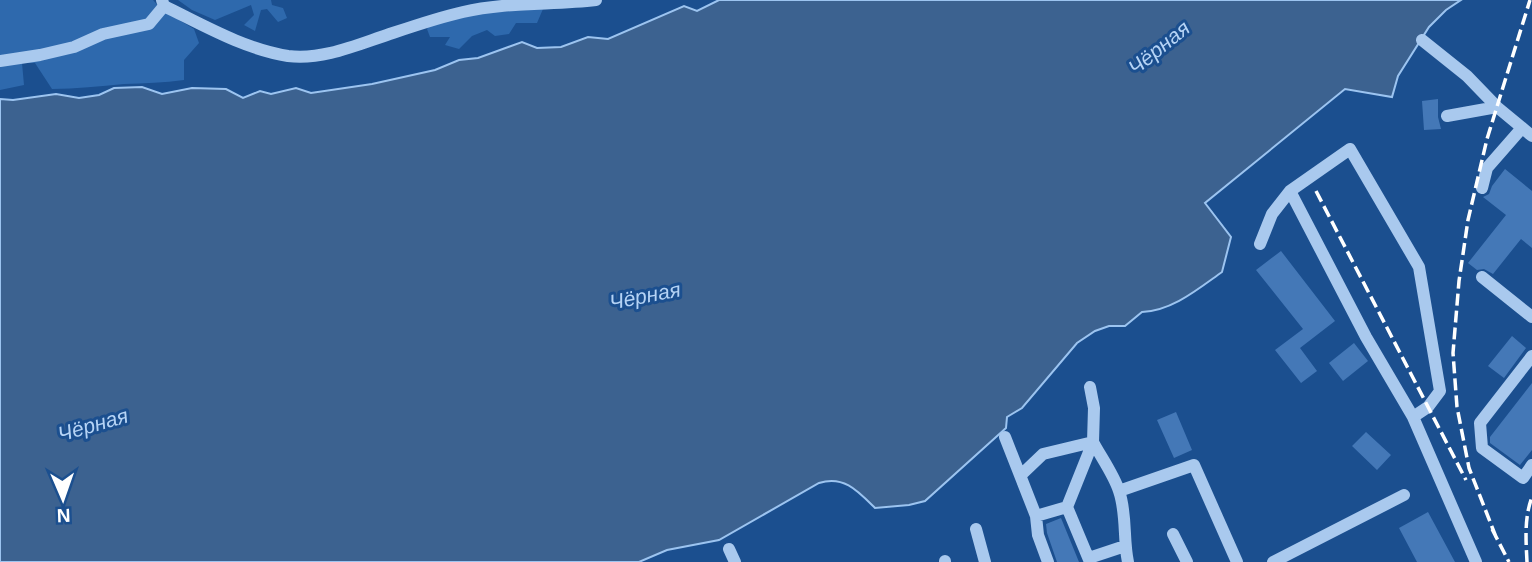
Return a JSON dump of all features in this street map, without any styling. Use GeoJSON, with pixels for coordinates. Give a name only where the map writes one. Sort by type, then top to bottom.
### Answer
{"type":"FeatureCollection","features":[{"type":"Feature","properties":{"kind":"lane"},"geometry":{"type":"LineString","coordinates":[[0,61],[74,47],[103,34],[149,24],[163,3],[218,32],[257,48],[289,56],[318,55],[344,50],[465,12],[596,0]]}},
{"type":"Feature","properties":{"kind":"lane"},"geometry":{"type":"LineString","coordinates":[[1422,40],[1467,76],[1492,103],[1527,132],[1487,169],[1482,188]]}},
{"type":"Feature","properties":{"kind":"lane"},"geometry":{"type":"LineString","coordinates":[[1447,116],[1492,103]]}},
{"type":"Feature","properties":{"kind":"lane"},"geometry":{"type":"LineString","coordinates":[[1260,244],[1272,214],[1290,191],[1350,149],[1419,267],[1440,390],[1428,407],[1413,417]]}},
{"type":"Feature","properties":{"kind":"lane"},"geometry":{"type":"LineString","coordinates":[[1290,191],[1366,337],[1413,417],[1476,562]]}},
{"type":"Feature","properties":{"kind":"lane"},"geometry":{"type":"LineString","coordinates":[[1482,277],[1532,317]]}},
{"type":"Feature","properties":{"kind":"lane"},"geometry":{"type":"LineString","coordinates":[[1532,356],[1480,424],[1482,448],[1523,478],[1532,465]]}},
{"type":"Feature","properties":{"kind":"lane"},"geometry":{"type":"LineString","coordinates":[[1090,387],[1094,408],[1093,442],[1067,507],[1090,560],[1125,546]]}},
{"type":"Feature","properties":{"kind":"lane"},"geometry":{"type":"LineString","coordinates":[[1005,436],[1035,516],[1038,536],[1048,562]]}},
{"type":"Feature","properties":{"kind":"lane"},"geometry":{"type":"LineString","coordinates":[[1021,475],[1043,454],[1093,442]]}},
{"type":"Feature","properties":{"kind":"lane"},"geometry":{"type":"LineString","coordinates":[[1093,442],[1119,491],[1128,562]]}},
{"type":"Feature","properties":{"kind":"lane"},"geometry":{"type":"LineString","coordinates":[[1119,491],[1194,465],[1237,562]]}},
{"type":"Feature","properties":{"kind":"lane"},"geometry":{"type":"LineString","coordinates":[[1273,562],[1404,495]]}},
{"type":"Feature","properties":{"kind":"lane"},"geometry":{"type":"LineString","coordinates":[[1035,516],[1067,507]]}},
{"type":"Feature","properties":{"kind":"lane"},"geometry":{"type":"LineString","coordinates":[[976,529],[985,562]]}},
{"type":"Feature","properties":{"kind":"lane"},"geometry":{"type":"LineString","coordinates":[[1173,534],[1187,562]]}},
{"type":"Feature","properties":{"kind":"lane"},"geometry":{"type":"LineString","coordinates":[[729,549],[735,562]]}},
{"type":"Feature","properties":{"kind":"shaded area"},"geometry":{"type":"Polygon","coordinates":[[[0,0],[153,0],[161,9],[194,29],[199,43],[184,60],[184,80],[52,89],[35,63],[22,63],[24,85],[0,90],[0,0]]]}},
{"type":"Feature","properties":{"kind":"shaded area"},"geometry":{"type":"Polygon","coordinates":[[[178,0],[271,0],[272,5],[283,8],[287,18],[278,22],[267,9],[261,10],[255,31],[244,25],[254,15],[251,5],[215,20],[192,10],[178,0]]]}},
{"type":"Feature","properties":{"kind":"shaded area"},"geometry":{"type":"Polygon","coordinates":[[[543,9],[537,23],[516,23],[509,34],[495,36],[487,30],[472,36],[459,49],[445,45],[450,37],[430,37],[427,29],[429,25],[462,14],[543,9]]]}},
{"type":"Feature","properties":{"kind":"water","name":"Чёрная"},"geometry":{"type":"Polygon","coordinates":[[[719,0],[1461,0],[1429,27],[1398,76],[1392,97],[1345,89],[1205,203],[1231,237],[1222,272],[1194,292],[1164,308],[1142,312],[1125,326],[1109,326],[1095,331],[1077,343],[1022,408],[1007,417],[1006,428],[925,501],[875,508],[850,486],[828,481],[819,483],[719,540],[667,550],[639,562],[0,562],[0,99],[13,100],[56,94],[79,98],[99,95],[114,88],[142,87],[162,94],[192,88],[226,89],[243,98],[260,91],[271,94],[296,88],[311,93],[372,84],[435,70],[459,60],[478,58],[522,42],[537,48],[561,47],[588,37],[608,39],[684,6],[697,11],[719,0]]]}},
{"type":"Feature","properties":{"kind":"building"},"geometry":{"type":"Polygon","coordinates":[[[1438,99],[1441,129],[1424,130],[1422,101],[1438,99]]]}},
{"type":"Feature","properties":{"kind":"building"},"geometry":{"type":"Polygon","coordinates":[[[1505,169],[1532,191],[1532,248],[1521,239],[1493,274],[1484,269],[1477,270],[1468,263],[1506,215],[1483,197],[1489,194],[1505,169]]]}},
{"type":"Feature","properties":{"kind":"building"},"geometry":{"type":"Polygon","coordinates":[[[1281,251],[1335,321],[1300,348],[1317,371],[1301,383],[1275,350],[1303,329],[1256,270],[1281,251]]]}},
{"type":"Feature","properties":{"kind":"building"},"geometry":{"type":"Polygon","coordinates":[[[1512,336],[1526,348],[1504,378],[1488,366],[1512,336]]]}},
{"type":"Feature","properties":{"kind":"building"},"geometry":{"type":"Polygon","coordinates":[[[1354,343],[1368,361],[1343,381],[1329,363],[1354,343]]]}},
{"type":"Feature","properties":{"kind":"building"},"geometry":{"type":"Polygon","coordinates":[[[1532,383],[1532,450],[1520,465],[1490,443],[1490,437],[1532,383]]]}},
{"type":"Feature","properties":{"kind":"building"},"geometry":{"type":"Polygon","coordinates":[[[1176,412],[1192,450],[1174,458],[1157,420],[1176,412]]]}},
{"type":"Feature","properties":{"kind":"building"},"geometry":{"type":"Polygon","coordinates":[[[1366,432],[1391,455],[1377,470],[1352,446],[1366,432]]]}},
{"type":"Feature","properties":{"kind":"building"},"geometry":{"type":"Polygon","coordinates":[[[1428,512],[1455,562],[1417,562],[1399,528],[1428,512]]]}},
{"type":"Feature","properties":{"kind":"building"},"geometry":{"type":"Polygon","coordinates":[[[1061,518],[1079,562],[1057,562],[1046,524],[1061,518]]]}},
{"type":"Feature","properties":{"kind":"railway"},"geometry":{"type":"LineString","coordinates":[[1496,537],[1469,468],[1457,407],[1453,353],[1459,281],[1468,220],[1487,139],[1530,0]]}},
{"type":"Feature","properties":{"kind":"railway"},"geometry":{"type":"LineString","coordinates":[[1316,191],[1466,480]]}},
{"type":"Feature","properties":{"kind":"railway"},"geometry":{"type":"LineString","coordinates":[[1527,562],[1527,521],[1532,497]]}},
{"type":"Feature","properties":{"kind":"railway"},"geometry":{"type":"LineString","coordinates":[[1492,529],[1509,562]]}}]}
